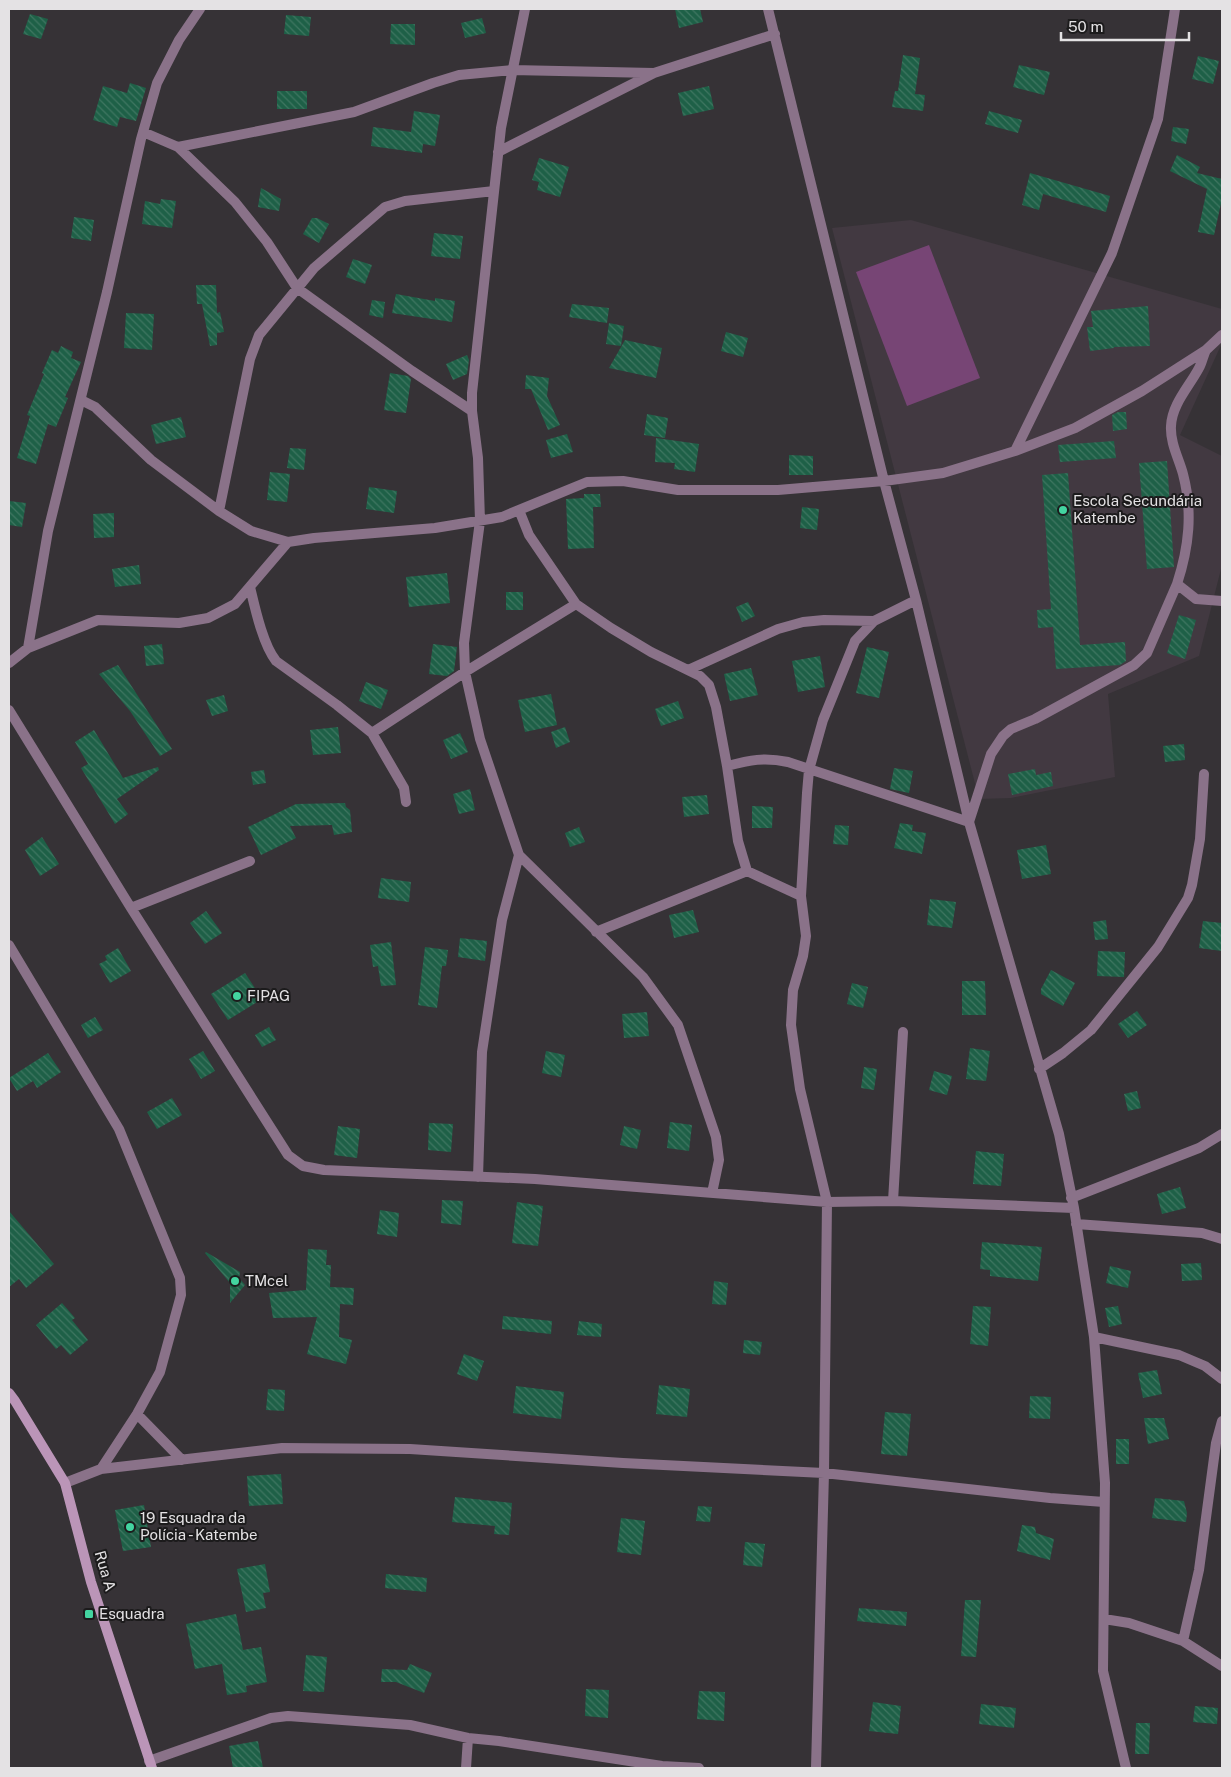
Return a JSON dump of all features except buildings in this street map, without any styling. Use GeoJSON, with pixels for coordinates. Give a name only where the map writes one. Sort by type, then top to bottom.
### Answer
{"type":"FeatureCollection","features":[{"type":"Feature","properties":{"kind":"main road","name":"Rua A"},"geometry":{"type":"LineString","coordinates":[[9,1393],[65,1483],[92,1582],[150,1765]]}},
{"type":"Feature","properties":{"kind":"street"},"geometry":{"type":"LineString","coordinates":[[28,648],[48,531],[108,292],[143,132],[157,83],[179,40],[200,9]]}},
{"type":"Feature","properties":{"kind":"street"},"geometry":{"type":"LineString","coordinates":[[525,9],[501,128],[474,374],[472,411],[478,458],[480,521],[464,644],[465,672],[480,739],[519,856],[643,977],[678,1025],[716,1137],[719,1160],[712,1193]]}},
{"type":"Feature","properties":{"kind":"street"},"geometry":{"type":"LineString","coordinates":[[768,9],[884,482],[916,600],[969,822],[1059,1134],[1074,1208],[1094,1337],[1105,1483],[1103,1671],[1126,1768]]}},
{"type":"Feature","properties":{"kind":"street"},"geometry":{"type":"LineString","coordinates":[[1015,451],[1112,253],[1158,119],[1176,9]]}},
{"type":"Feature","properties":{"kind":"street"},"geometry":{"type":"LineString","coordinates":[[498,152],[654,73],[775,34]]}},
{"type":"Feature","properties":{"kind":"street"},"geometry":{"type":"LineString","coordinates":[[178,147],[354,112],[459,75],[512,70],[654,73]]}},
{"type":"Feature","properties":{"kind":"street"},"geometry":{"type":"LineString","coordinates":[[143,132],[178,147],[235,202],[267,242],[297,288],[412,371],[472,411]]}},
{"type":"Feature","properties":{"kind":"street"},"geometry":{"type":"LineString","coordinates":[[219,511],[250,359],[259,334],[314,268],[385,207],[405,201],[494,190]]}},
{"type":"Feature","properties":{"kind":"street"},"geometry":{"type":"LineString","coordinates":[[81,400],[95,407],[151,460],[219,511],[252,531],[288,542],[314,538],[435,528],[502,517],[587,482],[623,480],[678,490],[778,490],[884,482],[943,473],[1015,451],[1075,428],[1142,392],[1206,350],[1222,336]]}},
{"type":"Feature","properties":{"kind":"street"},"geometry":{"type":"LineString","coordinates":[[969,822],[991,754],[1003,736],[1011,729],[1035,719],[1134,665],[1148,653],[1177,584],[1183,565],[1188,535],[1188,496],[1171,438],[1170,427],[1172,417],[1183,391],[1199,368],[1206,350]]}},
{"type":"Feature","properties":{"kind":"street"},"geometry":{"type":"LineString","coordinates":[[519,510],[529,535],[576,604],[651,652],[700,676],[709,685],[716,707],[738,841],[747,871]]}},
{"type":"Feature","properties":{"kind":"street"},"geometry":{"type":"LineString","coordinates":[[9,663],[28,648],[98,620],[179,623],[208,618],[235,604],[288,542]]}},
{"type":"Feature","properties":{"kind":"street"},"geometry":{"type":"LineString","coordinates":[[1177,584],[1196,599],[1222,601]]}},
{"type":"Feature","properties":{"kind":"street"},"geometry":{"type":"LineString","coordinates":[[250,587],[268,647],[276,662],[337,705],[372,733],[404,788],[406,802]]}},
{"type":"Feature","properties":{"kind":"street"},"geometry":{"type":"LineString","coordinates":[[816,1768],[824,1473],[826,1202],[800,1089],[791,1025],[794,990],[806,936],[801,896],[809,770],[824,720],[855,641],[874,621],[916,600]]}},
{"type":"Feature","properties":{"kind":"street"},"geometry":{"type":"LineString","coordinates":[[372,733],[465,672],[576,604]]}},
{"type":"Feature","properties":{"kind":"street"},"geometry":{"type":"LineString","coordinates":[[688,670],[778,629],[803,622],[824,620],[874,621]]}},
{"type":"Feature","properties":{"kind":"street"},"geometry":{"type":"LineString","coordinates":[[9,710],[131,908],[288,1155],[302,1166],[324,1170],[536,1179],[826,1202],[893,1201],[1074,1208]]}},
{"type":"Feature","properties":{"kind":"street"},"geometry":{"type":"LineString","coordinates":[[726,766],[771,758],[969,822]]}},
{"type":"Feature","properties":{"kind":"street"},"geometry":{"type":"LineString","coordinates":[[1039,1069],[1063,1053],[1091,1030],[1158,946],[1188,898],[1200,840],[1204,774]]}},
{"type":"Feature","properties":{"kind":"street"},"geometry":{"type":"LineString","coordinates":[[478,1176],[482,1052],[502,920],[519,856]]}},
{"type":"Feature","properties":{"kind":"street"},"geometry":{"type":"LineString","coordinates":[[131,908],[250,861]]}},
{"type":"Feature","properties":{"kind":"street"},"geometry":{"type":"LineString","coordinates":[[596,932],[747,871],[801,896]]}},
{"type":"Feature","properties":{"kind":"street"},"geometry":{"type":"LineString","coordinates":[[9,945],[119,1129],[180,1278],[181,1295],[160,1372],[138,1414],[101,1469]]}},
{"type":"Feature","properties":{"kind":"street"},"geometry":{"type":"LineString","coordinates":[[893,1201],[903,1032]]}},
{"type":"Feature","properties":{"kind":"street"},"geometry":{"type":"LineString","coordinates":[[1071,1198],[1199,1148],[1222,1134]]}},
{"type":"Feature","properties":{"kind":"street"},"geometry":{"type":"LineString","coordinates":[[1076,1224],[1202,1233],[1222,1240]]}},
{"type":"Feature","properties":{"kind":"street"},"geometry":{"type":"LineString","coordinates":[[1094,1337],[1179,1355],[1205,1366],[1222,1379]]}},
{"type":"Feature","properties":{"kind":"street"},"geometry":{"type":"LineString","coordinates":[[138,1414],[182,1460]]}},
{"type":"Feature","properties":{"kind":"street"},"geometry":{"type":"LineString","coordinates":[[1183,1641],[1199,1570],[1216,1443],[1222,1421]]}},
{"type":"Feature","properties":{"kind":"street"},"geometry":{"type":"LineString","coordinates":[[65,1483],[101,1469],[282,1448],[410,1449],[623,1463],[824,1473],[1040,1497],[1104,1502]]}},
{"type":"Feature","properties":{"kind":"street"},"geometry":{"type":"LineString","coordinates":[[1104,1619],[1130,1623],[1183,1641],[1222,1666]]}},
{"type":"Feature","properties":{"kind":"street"},"geometry":{"type":"LineString","coordinates":[[150,1765],[271,1718],[288,1716],[410,1725],[468,1738],[662,1766],[700,1768]]}},
{"type":"Feature","properties":{"kind":"street"},"geometry":{"type":"LineString","coordinates":[[466,1768],[468,1738]]}},
{"type":"Feature","properties":{"kind":"shaded area","name":"Escola Secundária Katembe"},"geometry":{"type":"Polygon","coordinates":[[[911,220],[1222,309],[1222,343],[1180,435],[1222,456],[1222,565],[1199,656],[1108,694],[1115,777],[1011,798],[979,799],[832,228],[911,220]]]}},
{"type":"Feature","properties":{"kind":"shaded area"},"geometry":{"type":"Polygon","coordinates":[[[929,245],[980,378],[907,406],[856,272],[929,245]]]}},
{"type":"Feature","properties":{"kind":"place","name":"Escola Secundária Katembe"},"geometry":{"type":"Point","coordinates":[1063,510]}},
{"type":"Feature","properties":{"kind":"place","name":"FIPAG"},"geometry":{"type":"Point","coordinates":[237,996]}},
{"type":"Feature","properties":{"kind":"place","name":"TMcel"},"geometry":{"type":"Point","coordinates":[235,1281]}},
{"type":"Feature","properties":{"kind":"place","name":"19 Esquadra da Polícia - Katembe"},"geometry":{"type":"Point","coordinates":[130,1527]}},
{"type":"Feature","properties":{"kind":"place","name":"Esquadra"},"geometry":{"type":"Point","coordinates":[89,1614]}}]}
